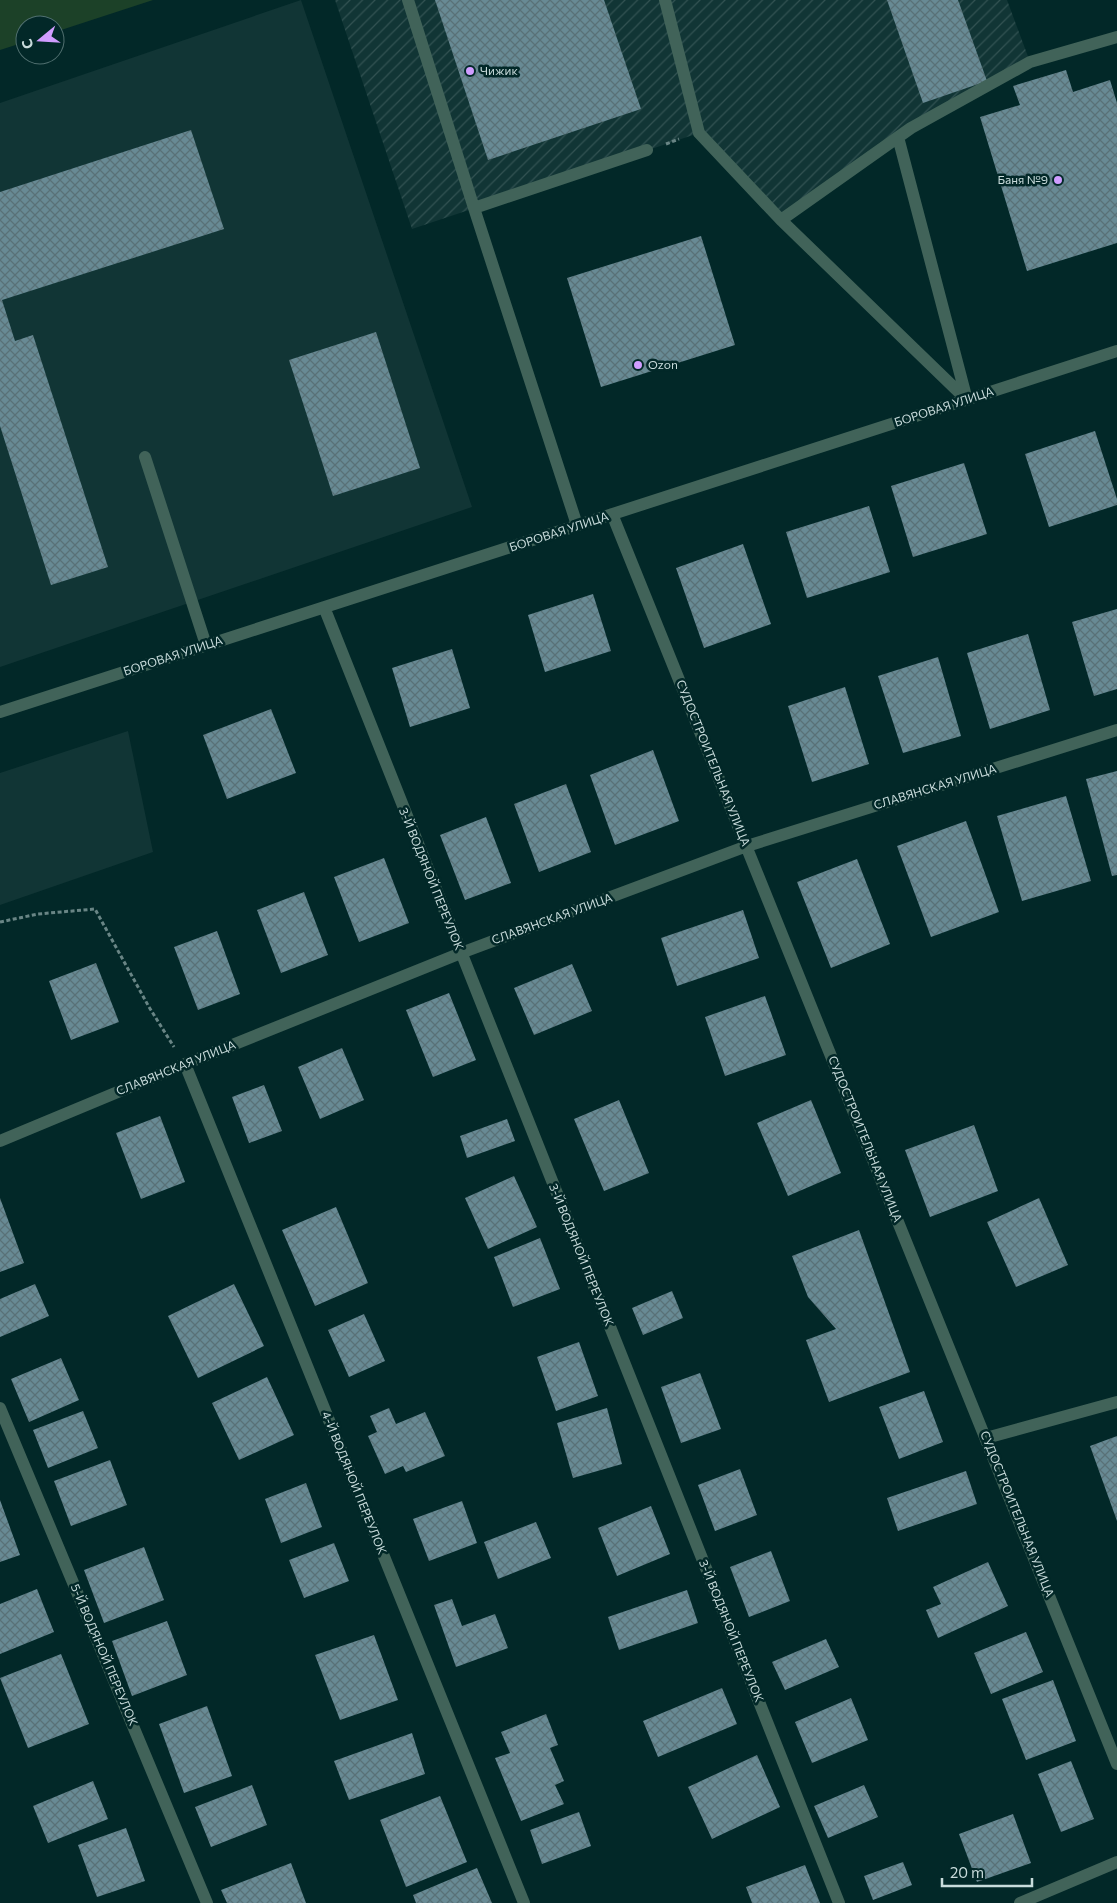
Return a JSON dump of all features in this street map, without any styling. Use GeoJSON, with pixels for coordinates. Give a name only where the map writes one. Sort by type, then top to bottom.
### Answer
{"type":"FeatureCollection","features":[{"type":"Feature","properties":{"kind":"street"},"geometry":{"type":"LineString","coordinates":[[408,0],[577,525]]}},
{"type":"Feature","properties":{"kind":"street"},"geometry":{"type":"LineString","coordinates":[[665,0],[699,132],[782,220],[967,400]]}},
{"type":"Feature","properties":{"kind":"street"},"geometry":{"type":"LineString","coordinates":[[782,220],[911,128],[1030,62],[1117,37]]}},
{"type":"Feature","properties":{"kind":"street"},"geometry":{"type":"LineString","coordinates":[[898,137],[967,400]]}},
{"type":"Feature","properties":{"kind":"street"},"geometry":{"type":"LineString","coordinates":[[474,208],[646,150]]}},
{"type":"Feature","properties":{"kind":"street","name":"БОРОВАЯ УЛИЦА"},"geometry":{"type":"LineString","coordinates":[[0,712],[1117,351]]}},
{"type":"Feature","properties":{"kind":"street"},"geometry":{"type":"LineString","coordinates":[[145,457],[206,645]]}},
{"type":"Feature","properties":{"kind":"street","name":"СУДОСТРОИТЕЛЬНАЯ УЛИЦА"},"geometry":{"type":"LineString","coordinates":[[612,514],[1117,1764]]}},
{"type":"Feature","properties":{"kind":"street","name":"3-Й ВОДЯНОЙ ПЕРЕУЛОК"},"geometry":{"type":"LineString","coordinates":[[324,607],[838,1903]]}},
{"type":"Feature","properties":{"kind":"street","name":"СЛАВЯНСКАЯ УЛИЦА"},"geometry":{"type":"LineString","coordinates":[[0,1141],[461,953],[747,846],[1117,730]]}},
{"type":"Feature","properties":{"kind":"street","name":"4-Й ВОДЯНОЙ ПЕРЕУЛОК"},"geometry":{"type":"LineString","coordinates":[[185,1064],[524,1903]]}},
{"type":"Feature","properties":{"kind":"street"},"geometry":{"type":"LineString","coordinates":[[986,1438],[1117,1402]]}},
{"type":"Feature","properties":{"kind":"street","name":"5-Й ВОДЯНОЙ ПЕРЕУЛОК"},"geometry":{"type":"LineString","coordinates":[[0,1408],[207,1903]]}},
{"type":"Feature","properties":{"kind":"street"},"geometry":{"type":"LineString","coordinates":[[1020,1903],[1117,1862]]}},
{"type":"Feature","properties":{"kind":"path"},"geometry":{"type":"LineString","coordinates":[[646,150],[699,132]]}},
{"type":"Feature","properties":{"kind":"path"},"geometry":{"type":"LineString","coordinates":[[0,922],[38,914],[95,909],[149,1007],[185,1064]]}},
{"type":"Feature","properties":{"kind":"shaded area"},"geometry":{"type":"Polygon","coordinates":[[[301,0],[472,507],[0,667],[0,103],[301,0]]]}},
{"type":"Feature","properties":{"kind":"shaded area"},"geometry":{"type":"Polygon","coordinates":[[[335,0],[1007,0],[1030,62],[911,128],[781,220],[699,133],[412,229],[335,0]]]}},
{"type":"Feature","properties":{"kind":"shaded area"},"geometry":{"type":"Polygon","coordinates":[[[128,731],[153,852],[0,905],[0,773],[128,731]]]}},
{"type":"Feature","properties":{"kind":"green space"},"geometry":{"type":"Polygon","coordinates":[[[0,0],[153,0],[65,29],[65,15],[15,15],[15,45],[0,50],[0,0]]]}},
{"type":"Feature","properties":{"kind":"building"},"geometry":{"type":"Polygon","coordinates":[[[435,0],[604,0],[641,109],[488,160],[435,0]]]}},
{"type":"Feature","properties":{"kind":"building"},"geometry":{"type":"Polygon","coordinates":[[[887,0],[958,0],[987,81],[923,103],[887,0]]]}},
{"type":"Feature","properties":{"kind":"building","name":"Баня №9"},"geometry":{"type":"Polygon","coordinates":[[[1066,70],[1073,92],[1110,80],[1117,103],[1117,243],[1027,271],[980,117],[1020,105],[1013,86],[1066,70]]]}},
{"type":"Feature","properties":{"kind":"building"},"geometry":{"type":"Polygon","coordinates":[[[191,130],[224,229],[2,300],[15,341],[33,335],[108,567],[51,585],[0,426],[0,192],[191,130]]]}},
{"type":"Feature","properties":{"kind":"building"},"geometry":{"type":"Polygon","coordinates":[[[701,236],[735,345],[601,387],[567,278],[701,236]]]}},
{"type":"Feature","properties":{"kind":"building"},"geometry":{"type":"Polygon","coordinates":[[[376,332],[420,468],[333,496],[289,360],[376,332]]]}},
{"type":"Feature","properties":{"kind":"building"},"geometry":{"type":"Polygon","coordinates":[[[1095,431],[1117,499],[1117,505],[1049,527],[1025,454],[1095,431]]]}},
{"type":"Feature","properties":{"kind":"building"},"geometry":{"type":"Polygon","coordinates":[[[964,463],[987,534],[913,557],[891,486],[964,463]]]}},
{"type":"Feature","properties":{"kind":"building"},"geometry":{"type":"Polygon","coordinates":[[[869,506],[890,572],[807,598],[786,532],[869,506]]]}},
{"type":"Feature","properties":{"kind":"building"},"geometry":{"type":"Polygon","coordinates":[[[743,544],[771,624],[704,648],[676,568],[743,544]]]}},
{"type":"Feature","properties":{"kind":"building"},"geometry":{"type":"Polygon","coordinates":[[[593,594],[611,651],[545,672],[528,615],[593,594]]]}},
{"type":"Feature","properties":{"kind":"building"},"geometry":{"type":"Polygon","coordinates":[[[1117,609],[1117,689],[1094,696],[1072,622],[1117,609]]]}},
{"type":"Feature","properties":{"kind":"building"},"geometry":{"type":"Polygon","coordinates":[[[1028,634],[1050,710],[990,729],[967,653],[1028,634]]]}},
{"type":"Feature","properties":{"kind":"building"},"geometry":{"type":"Polygon","coordinates":[[[452,649],[470,708],[410,727],[392,668],[452,649]]]}},
{"type":"Feature","properties":{"kind":"building"},"geometry":{"type":"Polygon","coordinates":[[[938,657],[961,736],[903,753],[878,676],[938,657]]]}},
{"type":"Feature","properties":{"kind":"building"},"geometry":{"type":"Polygon","coordinates":[[[845,687],[869,764],[812,782],[788,706],[845,687]]]}},
{"type":"Feature","properties":{"kind":"building"},"geometry":{"type":"Polygon","coordinates":[[[271,709],[296,773],[227,799],[203,735],[271,709]]]}},
{"type":"Feature","properties":{"kind":"building"},"geometry":{"type":"Polygon","coordinates":[[[653,750],[679,821],[615,845],[590,775],[653,750]]]}},
{"type":"Feature","properties":{"kind":"building"},"geometry":{"type":"Polygon","coordinates":[[[1117,771],[1117,875],[1112,876],[1086,779],[1117,771]]]}},
{"type":"Feature","properties":{"kind":"building"},"geometry":{"type":"Polygon","coordinates":[[[566,784],[591,852],[539,872],[514,804],[566,784]]]}},
{"type":"Feature","properties":{"kind":"building"},"geometry":{"type":"Polygon","coordinates":[[[1066,796],[1091,881],[1022,901],[997,816],[1066,796]]]}},
{"type":"Feature","properties":{"kind":"building"},"geometry":{"type":"Polygon","coordinates":[[[486,817],[511,883],[465,900],[440,835],[486,817]]]}},
{"type":"Feature","properties":{"kind":"building"},"geometry":{"type":"Polygon","coordinates":[[[966,821],[999,912],[931,937],[897,846],[966,821]]]}},
{"type":"Feature","properties":{"kind":"building"},"geometry":{"type":"Polygon","coordinates":[[[384,858],[409,923],[359,942],[334,877],[384,858]]]}},
{"type":"Feature","properties":{"kind":"building"},"geometry":{"type":"Polygon","coordinates":[[[857,859],[890,944],[831,968],[797,882],[857,859]]]}},
{"type":"Feature","properties":{"kind":"building"},"geometry":{"type":"Polygon","coordinates":[[[304,892],[328,955],[281,973],[257,910],[304,892]]]}},
{"type":"Feature","properties":{"kind":"building"},"geometry":{"type":"Polygon","coordinates":[[[743,910],[759,958],[677,986],[661,938],[743,910]]]}},
{"type":"Feature","properties":{"kind":"building"},"geometry":{"type":"Polygon","coordinates":[[[217,931],[240,994],[198,1010],[174,947],[217,931]]]}},
{"type":"Feature","properties":{"kind":"building"},"geometry":{"type":"Polygon","coordinates":[[[96,963],[119,1022],[71,1040],[49,981],[96,963]]]}},
{"type":"Feature","properties":{"kind":"building"},"geometry":{"type":"Polygon","coordinates":[[[572,964],[592,1011],[534,1035],[514,988],[572,964]]]}},
{"type":"Feature","properties":{"kind":"building"},"geometry":{"type":"Polygon","coordinates":[[[449,993],[476,1060],[433,1077],[406,1010],[449,993]]]}},
{"type":"Feature","properties":{"kind":"building"},"geometry":{"type":"Polygon","coordinates":[[[765,996],[786,1055],[725,1076],[705,1017],[765,996]]]}},
{"type":"Feature","properties":{"kind":"building"},"geometry":{"type":"Polygon","coordinates":[[[342,1048],[364,1100],[320,1119],[298,1067],[342,1048]]]}},
{"type":"Feature","properties":{"kind":"building"},"geometry":{"type":"Polygon","coordinates":[[[264,1085],[282,1131],[249,1143],[232,1097],[264,1085]]]}},
{"type":"Feature","properties":{"kind":"building"},"geometry":{"type":"Polygon","coordinates":[[[619,1100],[649,1173],[604,1191],[574,1119],[619,1100]]]}},
{"type":"Feature","properties":{"kind":"building"},"geometry":{"type":"Polygon","coordinates":[[[811,1100],[841,1173],[788,1196],[757,1123],[811,1100]]]}},
{"type":"Feature","properties":{"kind":"building"},"geometry":{"type":"Polygon","coordinates":[[[160,1116],[185,1182],[141,1199],[116,1133],[160,1116]]]}},
{"type":"Feature","properties":{"kind":"building"},"geometry":{"type":"Polygon","coordinates":[[[507,1119],[515,1141],[467,1158],[460,1136],[507,1119]]]}},
{"type":"Feature","properties":{"kind":"building"},"geometry":{"type":"Polygon","coordinates":[[[974,1125],[998,1191],[930,1217],[905,1150],[974,1125]]]}},
{"type":"Feature","properties":{"kind":"building"},"geometry":{"type":"Polygon","coordinates":[[[514,1176],[537,1227],[488,1249],[465,1198],[514,1176]]]}},
{"type":"Feature","properties":{"kind":"building"},"geometry":{"type":"Polygon","coordinates":[[[0,1198],[24,1263],[0,1272],[0,1198]]]}},
{"type":"Feature","properties":{"kind":"building"},"geometry":{"type":"Polygon","coordinates":[[[1039,1198],[1068,1265],[1016,1287],[987,1222],[1039,1198]]]}},
{"type":"Feature","properties":{"kind":"building"},"geometry":{"type":"Polygon","coordinates":[[[336,1207],[368,1283],[315,1306],[282,1230],[336,1207]]]}},
{"type":"Feature","properties":{"kind":"building"},"geometry":{"type":"Polygon","coordinates":[[[859,1230],[910,1372],[829,1402],[806,1340],[836,1329],[808,1297],[792,1256],[859,1230]]]}},
{"type":"Feature","properties":{"kind":"building"},"geometry":{"type":"Polygon","coordinates":[[[540,1238],[560,1289],[513,1307],[494,1257],[540,1238]]]}},
{"type":"Feature","properties":{"kind":"building"},"geometry":{"type":"Polygon","coordinates":[[[35,1284],[49,1316],[0,1337],[0,1299],[35,1284]]]}},
{"type":"Feature","properties":{"kind":"building"},"geometry":{"type":"Polygon","coordinates":[[[234,1284],[264,1346],[198,1378],[168,1316],[234,1284]]]}},
{"type":"Feature","properties":{"kind":"building"},"geometry":{"type":"Polygon","coordinates":[[[672,1291],[683,1318],[643,1335],[632,1308],[672,1291]]]}},
{"type":"Feature","properties":{"kind":"building"},"geometry":{"type":"Polygon","coordinates":[[[364,1314],[385,1361],[349,1377],[328,1330],[364,1314]]]}},
{"type":"Feature","properties":{"kind":"building"},"geometry":{"type":"Polygon","coordinates":[[[579,1342],[598,1396],[556,1411],[537,1357],[579,1342]]]}},
{"type":"Feature","properties":{"kind":"building"},"geometry":{"type":"Polygon","coordinates":[[[61,1358],[79,1400],[29,1422],[11,1379],[61,1358]]]}},
{"type":"Feature","properties":{"kind":"building"},"geometry":{"type":"Polygon","coordinates":[[[700,1373],[721,1429],[681,1443],[661,1387],[700,1373]]]}},
{"type":"Feature","properties":{"kind":"building"},"geometry":{"type":"Polygon","coordinates":[[[267,1377],[294,1435],[239,1460],[212,1403],[267,1377]]]}},
{"type":"Feature","properties":{"kind":"building"},"geometry":{"type":"Polygon","coordinates":[[[924,1391],[943,1442],[899,1459],[879,1407],[924,1391]]]}},
{"type":"Feature","properties":{"kind":"building"},"geometry":{"type":"Polygon","coordinates":[[[389,1408],[396,1424],[425,1412],[445,1456],[406,1472],[403,1466],[385,1474],[368,1436],[377,1432],[370,1416],[389,1408]]]}},
{"type":"Feature","properties":{"kind":"building"},"geometry":{"type":"Polygon","coordinates":[[[607,1408],[622,1464],[573,1478],[557,1423],[607,1408]]]}},
{"type":"Feature","properties":{"kind":"building"},"geometry":{"type":"Polygon","coordinates":[[[83,1411],[98,1448],[48,1468],[33,1430],[83,1411]]]}},
{"type":"Feature","properties":{"kind":"building"},"geometry":{"type":"Polygon","coordinates":[[[1117,1436],[1117,1521],[1090,1446],[1117,1436]]]}},
{"type":"Feature","properties":{"kind":"building"},"geometry":{"type":"Polygon","coordinates":[[[110,1460],[127,1505],[71,1526],[54,1481],[110,1460]]]}},
{"type":"Feature","properties":{"kind":"building"},"geometry":{"type":"Polygon","coordinates":[[[740,1469],[757,1515],[715,1531],[698,1485],[740,1469]]]}},
{"type":"Feature","properties":{"kind":"building"},"geometry":{"type":"Polygon","coordinates":[[[966,1471],[977,1504],[898,1531],[887,1498],[966,1471]]]}},
{"type":"Feature","properties":{"kind":"building"},"geometry":{"type":"Polygon","coordinates":[[[306,1483],[322,1527],[281,1543],[265,1499],[306,1483]]]}},
{"type":"Feature","properties":{"kind":"building"},"geometry":{"type":"Polygon","coordinates":[[[0,1500],[20,1555],[0,1562],[0,1500]]]}},
{"type":"Feature","properties":{"kind":"building"},"geometry":{"type":"Polygon","coordinates":[[[462,1501],[477,1543],[429,1561],[413,1519],[462,1501]]]}},
{"type":"Feature","properties":{"kind":"building"},"geometry":{"type":"Polygon","coordinates":[[[651,1506],[670,1554],[617,1576],[598,1528],[651,1506]]]}},
{"type":"Feature","properties":{"kind":"building"},"geometry":{"type":"Polygon","coordinates":[[[536,1522],[551,1558],[498,1579],[484,1542],[536,1522]]]}},
{"type":"Feature","properties":{"kind":"building"},"geometry":{"type":"Polygon","coordinates":[[[334,1543],[349,1581],[304,1598],[289,1560],[334,1543]]]}},
{"type":"Feature","properties":{"kind":"building"},"geometry":{"type":"Polygon","coordinates":[[[144,1547],[164,1600],[104,1623],[84,1570],[144,1547]]]}},
{"type":"Feature","properties":{"kind":"building"},"geometry":{"type":"Polygon","coordinates":[[[771,1551],[790,1601],[749,1617],[730,1567],[771,1551]]]}},
{"type":"Feature","properties":{"kind":"building"},"geometry":{"type":"Polygon","coordinates":[[[988,1562],[1008,1606],[938,1638],[926,1610],[941,1604],[933,1587],[988,1562]]]}},
{"type":"Feature","properties":{"kind":"building"},"geometry":{"type":"Polygon","coordinates":[[[37,1589],[54,1632],[0,1654],[0,1604],[37,1589]]]}},
{"type":"Feature","properties":{"kind":"building"},"geometry":{"type":"Polygon","coordinates":[[[687,1590],[698,1623],[619,1650],[608,1617],[687,1590]]]}},
{"type":"Feature","properties":{"kind":"building"},"geometry":{"type":"Polygon","coordinates":[[[452,1599],[462,1626],[495,1614],[508,1648],[456,1667],[434,1605],[452,1599]]]}},
{"type":"Feature","properties":{"kind":"building"},"geometry":{"type":"Polygon","coordinates":[[[167,1621],[187,1675],[132,1696],[112,1641],[167,1621]]]}},
{"type":"Feature","properties":{"kind":"building"},"geometry":{"type":"Polygon","coordinates":[[[1026,1632],[1043,1672],[991,1694],[974,1653],[1026,1632]]]}},
{"type":"Feature","properties":{"kind":"building"},"geometry":{"type":"Polygon","coordinates":[[[374,1635],[398,1700],[340,1720],[315,1655],[374,1635]]]}},
{"type":"Feature","properties":{"kind":"building"},"geometry":{"type":"Polygon","coordinates":[[[826,1639],[839,1667],[785,1690],[772,1662],[826,1639]]]}},
{"type":"Feature","properties":{"kind":"building"},"geometry":{"type":"Polygon","coordinates":[[[61,1654],[89,1724],[28,1748],[0,1678],[61,1654]]]}},
{"type":"Feature","properties":{"kind":"building"},"geometry":{"type":"Polygon","coordinates":[[[1053,1680],[1076,1741],[1026,1760],[1002,1699],[1053,1680]]]}},
{"type":"Feature","properties":{"kind":"building"},"geometry":{"type":"Polygon","coordinates":[[[722,1688],[737,1724],[658,1757],[643,1721],[722,1688]]]}},
{"type":"Feature","properties":{"kind":"building"},"geometry":{"type":"Polygon","coordinates":[[[851,1698],[868,1740],[812,1763],[795,1722],[851,1698]]]}},
{"type":"Feature","properties":{"kind":"building"},"geometry":{"type":"Polygon","coordinates":[[[207,1706],[232,1776],[184,1793],[159,1724],[207,1706]]]}},
{"type":"Feature","properties":{"kind":"building"},"geometry":{"type":"Polygon","coordinates":[[[546,1714],[558,1745],[550,1748],[564,1781],[555,1785],[564,1804],[521,1821],[495,1758],[510,1753],[501,1732],[546,1714]]]}},
{"type":"Feature","properties":{"kind":"building"},"geometry":{"type":"Polygon","coordinates":[[[412,1733],[425,1774],[349,1800],[334,1761],[412,1733]]]}},
{"type":"Feature","properties":{"kind":"building"},"geometry":{"type":"Polygon","coordinates":[[[757,1755],[780,1807],[712,1839],[688,1787],[757,1755]]]}},
{"type":"Feature","properties":{"kind":"building"},"geometry":{"type":"Polygon","coordinates":[[[1071,1761],[1094,1819],[1061,1832],[1038,1774],[1071,1761]]]}},
{"type":"Feature","properties":{"kind":"building"},"geometry":{"type":"Polygon","coordinates":[[[93,1781],[108,1819],[48,1843],[33,1806],[93,1781]]]}},
{"type":"Feature","properties":{"kind":"building"},"geometry":{"type":"Polygon","coordinates":[[[252,1785],[267,1825],[211,1847],[195,1807],[252,1785]]]}},
{"type":"Feature","properties":{"kind":"building"},"geometry":{"type":"Polygon","coordinates":[[[864,1785],[878,1817],[828,1838],[814,1806],[864,1785]]]}},
{"type":"Feature","properties":{"kind":"building"},"geometry":{"type":"Polygon","coordinates":[[[440,1796],[467,1862],[406,1887],[380,1820],[440,1796]]]}},
{"type":"Feature","properties":{"kind":"building"},"geometry":{"type":"Polygon","coordinates":[[[579,1812],[591,1846],[542,1864],[530,1830],[579,1812]]]}},
{"type":"Feature","properties":{"kind":"building"},"geometry":{"type":"Polygon","coordinates":[[[1013,1814],[1031,1863],[977,1882],[959,1834],[1013,1814]]]}},
{"type":"Feature","properties":{"kind":"building"},"geometry":{"type":"Polygon","coordinates":[[[126,1828],[145,1881],[97,1897],[78,1845],[126,1828]]]}},
{"type":"Feature","properties":{"kind":"building"},"geometry":{"type":"Polygon","coordinates":[[[903,1862],[912,1885],[873,1900],[864,1876],[903,1862]]]}},
{"type":"Feature","properties":{"kind":"building"},"geometry":{"type":"Polygon","coordinates":[[[291,1863],[306,1903],[227,1903],[221,1890],[291,1863]]]}},
{"type":"Feature","properties":{"kind":"building"},"geometry":{"type":"Polygon","coordinates":[[[805,1865],[820,1903],[752,1903],[746,1887],[805,1865]]]}},
{"type":"Feature","properties":{"kind":"building"},"geometry":{"type":"Polygon","coordinates":[[[477,1868],[492,1903],[416,1903],[413,1895],[477,1868]]]}},
{"type":"Feature","properties":{"kind":"place","name":"Чижик"},"geometry":{"type":"Point","coordinates":[470,71]}},
{"type":"Feature","properties":{"kind":"place","name":"Баня №9"},"geometry":{"type":"Point","coordinates":[1058,180]}},
{"type":"Feature","properties":{"kind":"place","name":"Ozon"},"geometry":{"type":"Point","coordinates":[638,365]}}]}
